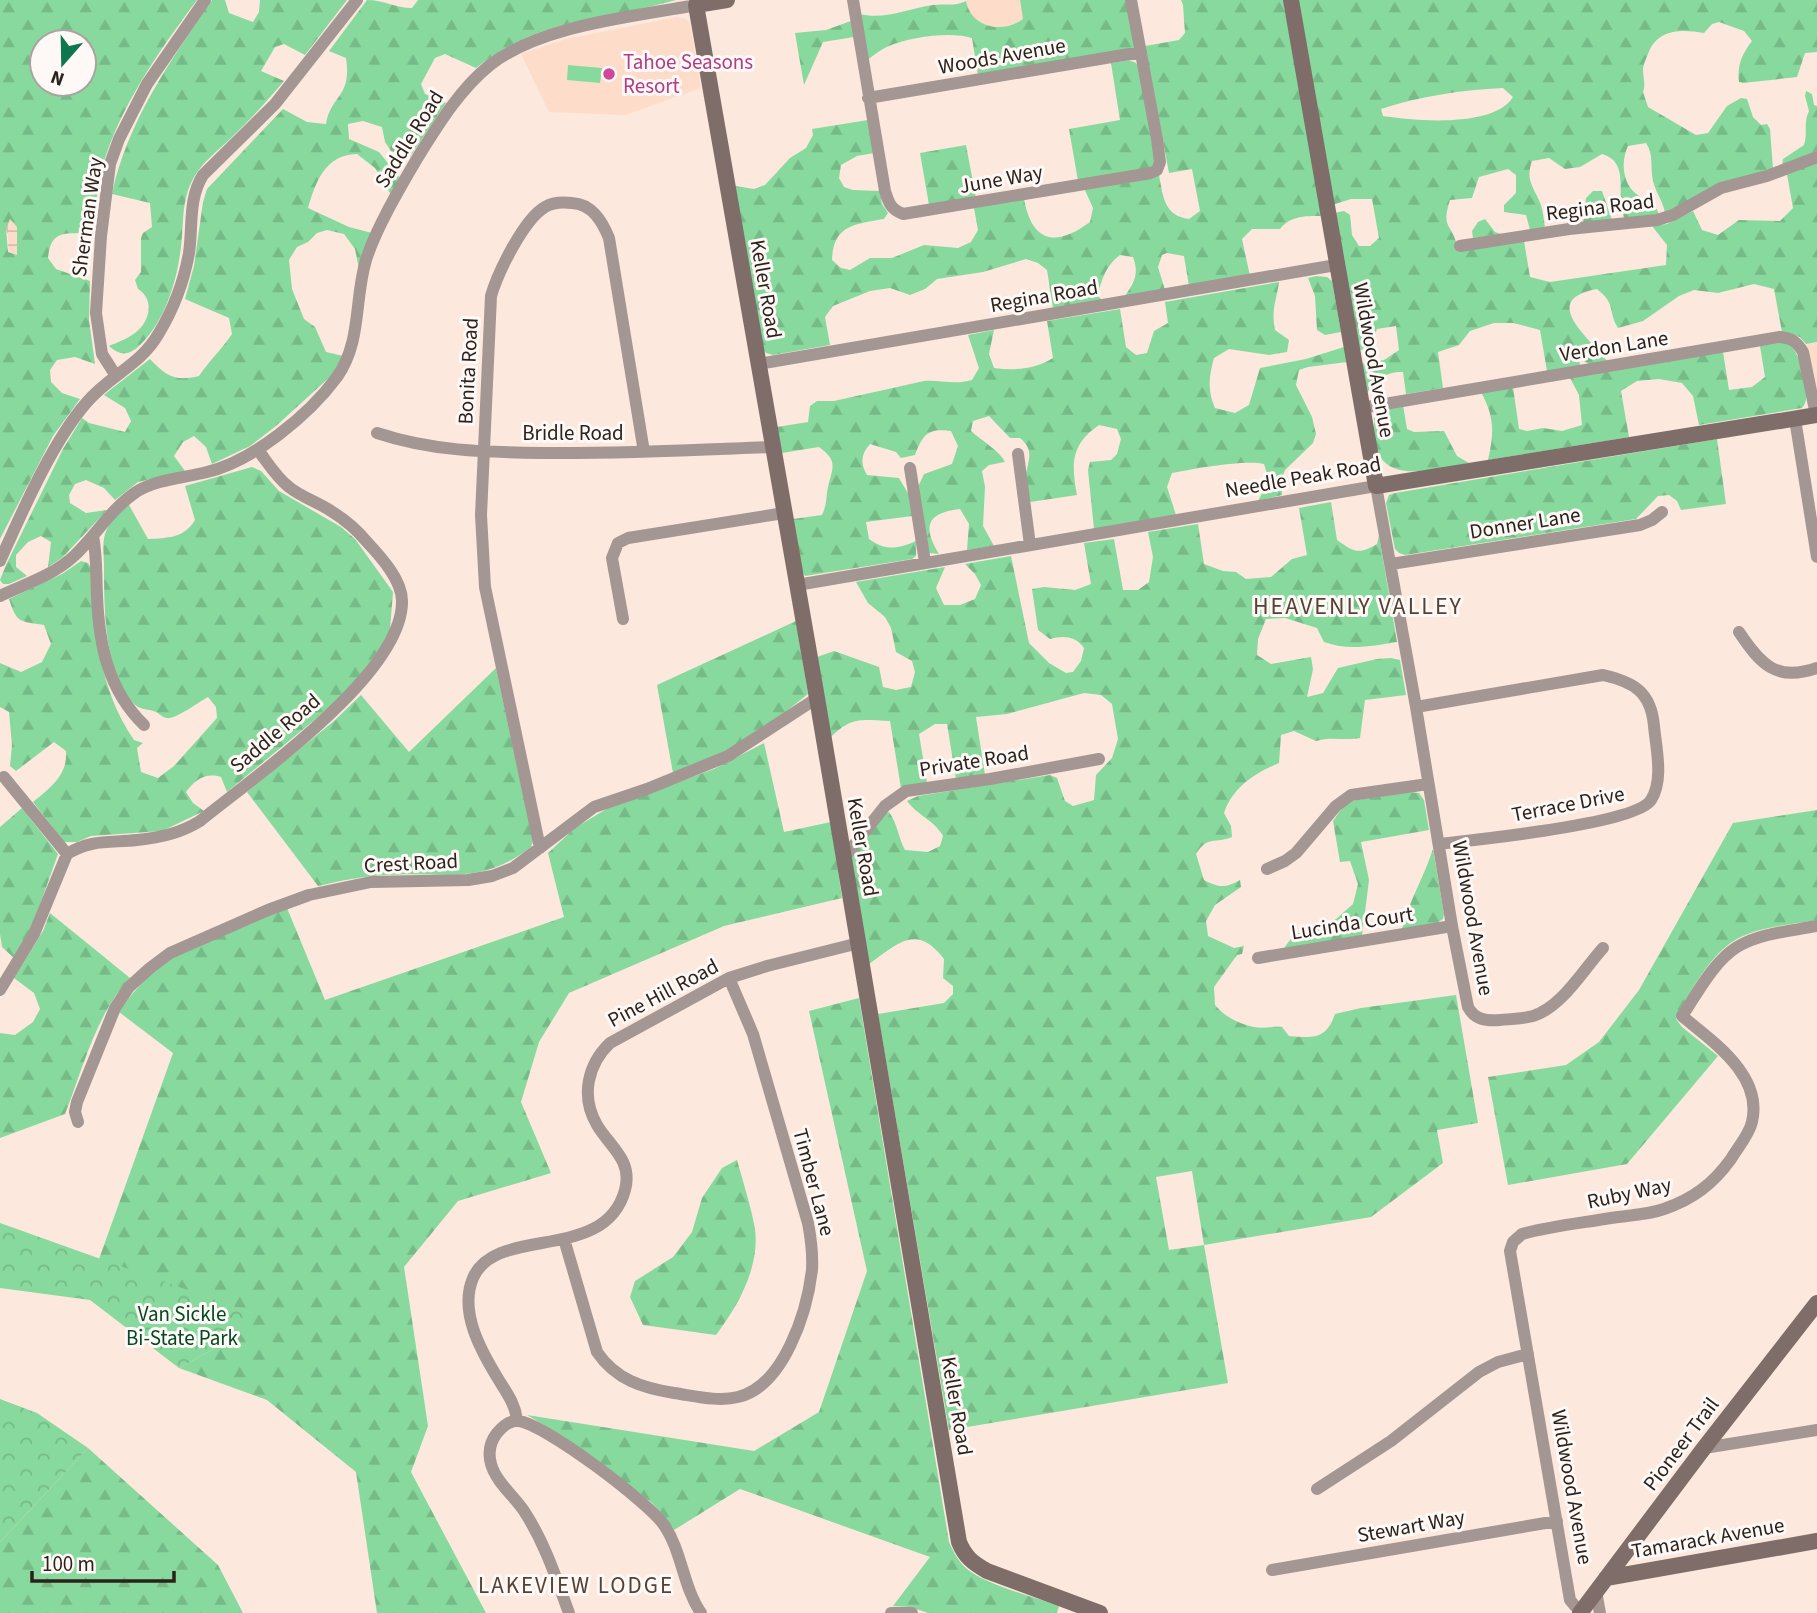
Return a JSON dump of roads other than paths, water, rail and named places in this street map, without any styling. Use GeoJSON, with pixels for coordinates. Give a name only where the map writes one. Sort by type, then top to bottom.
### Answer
{"type":"FeatureCollection","features":[{"type":"Feature","properties":{"kind":"street","name":"Sherman Way"},"geometry":{"type":"LineString","coordinates":[[116,376],[102,354],[96,313],[102,225],[110,164],[119,139],[147,84],[205,0]]}},
{"type":"Feature","properties":{"kind":"street"},"geometry":{"type":"LineString","coordinates":[[0,561],[59,441],[102,385],[135,363],[149,348],[176,299],[189,252],[195,188],[203,175],[275,104],[358,0]]}},
{"type":"Feature","properties":{"kind":"street","name":"Saddle Road"},"geometry":{"type":"LineString","coordinates":[[0,596],[60,568],[117,508],[138,491],[151,484],[210,472],[258,450],[315,402],[339,374],[354,341],[370,250],[414,163],[445,115],[489,66],[539,39],[695,3],[727,0]]}},
{"type":"Feature","properties":{"kind":"street","name":"June Way"},"geometry":{"type":"LineString","coordinates":[[853,0],[888,204],[893,210],[903,214],[1157,170],[1160,162],[1157,139],[1132,0]]}},
{"type":"Feature","properties":{"kind":"street","name":"Wildwood Avenue"},"geometry":{"type":"LineString","coordinates":[[1291,0],[1361,408],[1416,707],[1463,990],[1472,1015],[1492,1021],[1534,1015],[1549,1007],[1564,993],[1603,948]]}},
{"type":"Feature","properties":{"kind":"street","name":"Keller Road"},"geometry":{"type":"LineString","coordinates":[[695,3],[817,698],[959,1542],[963,1553],[972,1563],[987,1571],[1100,1613]]}},
{"type":"Feature","properties":{"kind":"street","name":"Woods Avenue"},"geometry":{"type":"LineString","coordinates":[[868,98],[1141,52]]}},
{"type":"Feature","properties":{"kind":"street","name":"Regina Road"},"geometry":{"type":"LineString","coordinates":[[1460,246],[1569,229],[1657,220],[1673,215],[1721,188],[1767,176],[1817,157]]}},
{"type":"Feature","properties":{"kind":"street","name":"Bonita Road"},"geometry":{"type":"LineString","coordinates":[[540,848],[485,587],[481,515],[491,296],[507,256],[533,218],[545,206],[561,202],[578,203],[594,212],[609,238],[644,452]]}},
{"type":"Feature","properties":{"kind":"street","name":"Regina Road"},"geometry":{"type":"LineString","coordinates":[[758,364],[1336,265]]}},
{"type":"Feature","properties":{"kind":"street","name":"Verdon Lane"},"geometry":{"type":"LineString","coordinates":[[1361,408],[1780,337],[1790,338],[1803,352],[1816,415]]}},
{"type":"Feature","properties":{"kind":"street","name":"Needle Peak Road"},"geometry":{"type":"LineString","coordinates":[[797,585],[1376,486],[1816,415]]}},
{"type":"Feature","properties":{"kind":"street"},"geometry":{"type":"LineString","coordinates":[[1795,419],[1817,557]]}},
{"type":"Feature","properties":{"kind":"street","name":"Bridle Road"},"geometry":{"type":"LineString","coordinates":[[377,433],[415,445],[484,452],[644,452],[772,447]]}},
{"type":"Feature","properties":{"kind":"street","name":"Saddle Road"},"geometry":{"type":"LineString","coordinates":[[67,854],[91,842],[159,838],[184,831],[200,821],[332,713],[359,686],[390,642],[399,621],[402,602],[400,587],[390,571],[352,526],[331,510],[289,488],[258,450]]}},
{"type":"Feature","properties":{"kind":"street"},"geometry":{"type":"LineString","coordinates":[[1017,454],[1030,545]]}},
{"type":"Feature","properties":{"kind":"street"},"geometry":{"type":"LineString","coordinates":[[1370,456],[1383,469],[1412,480]]}},
{"type":"Feature","properties":{"kind":"street"},"geometry":{"type":"LineString","coordinates":[[911,468],[925,562]]}},
{"type":"Feature","properties":{"kind":"street","name":"Donner Lane"},"geometry":{"type":"LineString","coordinates":[[1391,564],[1640,525],[1662,512]]}},
{"type":"Feature","properties":{"kind":"street"},"geometry":{"type":"LineString","coordinates":[[622,619],[612,558],[618,543],[628,538],[784,513]]}},
{"type":"Feature","properties":{"kind":"street"},"geometry":{"type":"LineString","coordinates":[[93,536],[99,626],[104,650],[120,698],[144,725]]}},
{"type":"Feature","properties":{"kind":"street"},"geometry":{"type":"LineString","coordinates":[[1740,632],[1753,652],[1770,668],[1785,674],[1800,674],[1817,668]]}},
{"type":"Feature","properties":{"kind":"street","name":"Terrace Drive"},"geometry":{"type":"LineString","coordinates":[[1416,707],[1603,675],[1625,680],[1640,690],[1653,715],[1658,774],[1657,789],[1650,803],[1634,812],[1613,817],[1507,836],[1439,844]]}},
{"type":"Feature","properties":{"kind":"street","name":"Crest Road"},"geometry":{"type":"LineString","coordinates":[[78,1122],[76,1102],[115,1008],[129,988],[170,953],[309,895],[371,882],[468,880],[492,876],[513,868],[594,807],[728,756],[817,698]]}},
{"type":"Feature","properties":{"kind":"street","name":"Private Road"},"geometry":{"type":"LineString","coordinates":[[843,859],[885,806],[906,791],[1099,759]]}},
{"type":"Feature","properties":{"kind":"street"},"geometry":{"type":"LineString","coordinates":[[0,990],[34,934],[67,854],[4,777]]}},
{"type":"Feature","properties":{"kind":"street"},"geometry":{"type":"LineString","coordinates":[[1267,869],[1296,853],[1336,806],[1351,795],[1428,784]]}},
{"type":"Feature","properties":{"kind":"street","name":"Lucinda Court"},"geometry":{"type":"LineString","coordinates":[[1258,958],[1452,926]]}},
{"type":"Feature","properties":{"kind":"street","name":"Ruby Way"},"geometry":{"type":"LineString","coordinates":[[1513,1242],[1522,1234],[1537,1230],[1663,1209],[1689,1199],[1705,1189],[1719,1175],[1746,1137],[1752,1122],[1754,1104],[1749,1085],[1739,1069],[1723,1051],[1682,1017],[1714,971],[1736,948],[1772,934],[1817,926]]}},
{"type":"Feature","properties":{"kind":"street","name":"Pine Hill Road"},"geometry":{"type":"LineString","coordinates":[[517,1420],[514,1404],[496,1376],[474,1330],[468,1310],[468,1291],[475,1274],[485,1261],[503,1253],[598,1227],[610,1219],[620,1205],[626,1187],[622,1155],[597,1125],[590,1108],[589,1075],[597,1056],[610,1043],[729,978],[767,965],[859,943]]}},
{"type":"Feature","properties":{"kind":"street","name":"Timber Lane"},"geometry":{"type":"LineString","coordinates":[[564,1238],[597,1352],[606,1365],[618,1375],[634,1384],[655,1390],[720,1399],[739,1397],[755,1390],[770,1379],[780,1366],[789,1349],[809,1291],[812,1245],[754,1034],[729,978]]}},
{"type":"Feature","properties":{"kind":"street","name":"Wildwood Avenue"},"geometry":{"type":"LineString","coordinates":[[1513,1242],[1510,1251],[1511,1263],[1570,1600],[1576,1612]]}},
{"type":"Feature","properties":{"kind":"street","name":"Pioneer Trail"},"geometry":{"type":"LineString","coordinates":[[1576,1612],[1596,1591],[1704,1448],[1809,1322],[1817,1303]]}},
{"type":"Feature","properties":{"kind":"street"},"geometry":{"type":"LineString","coordinates":[[1317,1489],[1391,1441],[1479,1373],[1498,1362],[1528,1354]]}},
{"type":"Feature","properties":{"kind":"street"},"geometry":{"type":"LineString","coordinates":[[569,1613],[550,1559],[539,1537],[491,1465],[490,1450],[493,1438],[508,1423],[517,1420],[540,1429],[565,1445],[632,1495],[663,1524],[701,1613]]}},
{"type":"Feature","properties":{"kind":"street"},"geometry":{"type":"LineString","coordinates":[[1704,1448],[1817,1430]]}},
{"type":"Feature","properties":{"kind":"street","name":"Stewart Way"},"geometry":{"type":"LineString","coordinates":[[1272,1570],[1557,1521]]}},
{"type":"Feature","properties":{"kind":"street","name":"Tamarack Avenue"},"geometry":{"type":"LineString","coordinates":[[1606,1577],[1817,1541]]}},
{"type":"Feature","properties":{"kind":"street","name":"Wildwood Avenue"},"geometry":{"type":"LineString","coordinates":[[1596,1591],[1600,1613]]}},
{"type":"Feature","properties":{"kind":"street"},"geometry":{"type":"LineString","coordinates":[[891,1613],[912,1613]]}},
{"type":"Feature","properties":{"kind":"place","name":"Tahoe Seasons Resort"},"geometry":{"type":"Point","coordinates":[609,74]}},
{"type":"Feature","properties":{"kind":"district","name":"HEAVENLY VALLEY"},"geometry":{"type":"Point","coordinates":[1358,606]}},
{"type":"Feature","properties":{"kind":"district","name":"LAKEVIEW LODGE"},"geometry":{"type":"Point","coordinates":[576,1585]}},
{"type":"Feature","properties":{"kind":"park label","name":"Van Sickle Bi-State Park"},"geometry":{"type":"Point","coordinates":[182,1326]}}]}
